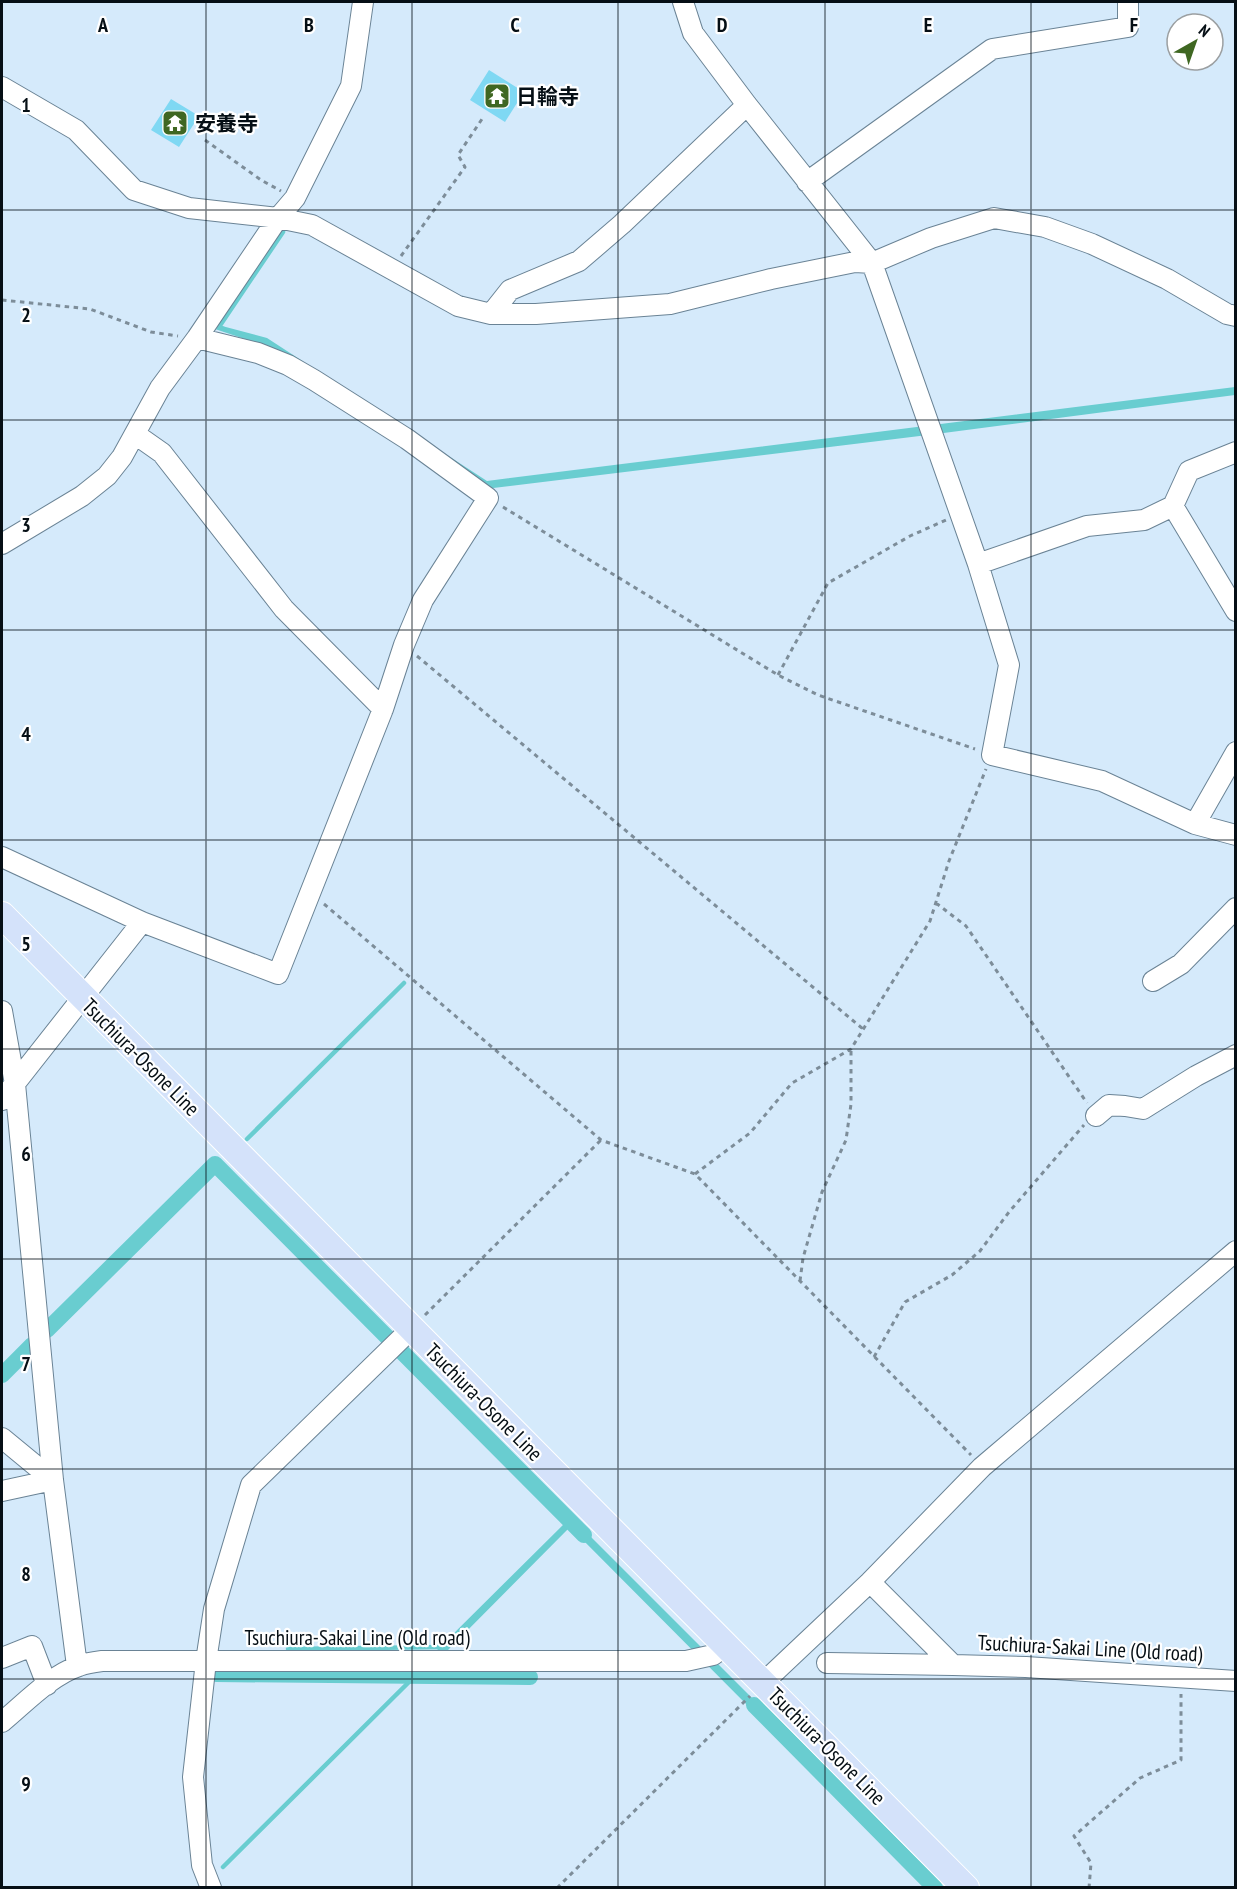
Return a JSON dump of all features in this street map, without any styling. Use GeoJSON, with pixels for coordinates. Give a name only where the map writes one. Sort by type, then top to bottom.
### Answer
{"type":"FeatureCollection","features":[{"type":"Feature","properties":{"kind":"main road","name":"Tsuchiura-Osone Line"},"geometry":{"type":"LineString","coordinates":[[2,915],[966,1887]]}},
{"type":"Feature","properties":{"kind":"street"},"geometry":{"type":"LineString","coordinates":[[2,544],[82,496],[99,482],[122,457],[160,387],[197,338],[278,218],[295,198],[351,86],[363,2]]}},
{"type":"Feature","properties":{"kind":"street"},"geometry":{"type":"LineString","coordinates":[[683,2],[693,33],[872,263],[978,564],[1009,665],[992,754],[1102,781],[1195,824],[1236,835]]}},
{"type":"Feature","properties":{"kind":"street"},"geometry":{"type":"LineString","coordinates":[[807,182],[992,49],[1128,27],[1128,2]]}},
{"type":"Feature","properties":{"kind":"street"},"geometry":{"type":"LineString","coordinates":[[2,87],[76,130],[134,190],[189,208],[278,218],[312,225],[458,306],[491,314],[536,314],[670,304],[771,279],[855,262],[872,263],[931,238],[994,218],[1045,227],[1092,244],[1167,279],[1227,314],[1236,316]]}},
{"type":"Feature","properties":{"kind":"street"},"geometry":{"type":"LineString","coordinates":[[491,314],[510,290],[579,261],[622,224],[747,105]]}},
{"type":"Feature","properties":{"kind":"street"},"geometry":{"type":"LineString","coordinates":[[2,857],[142,922],[278,974],[383,709],[404,645],[423,600],[488,498],[407,439],[288,365],[258,353],[197,338]]}},
{"type":"Feature","properties":{"kind":"street"},"geometry":{"type":"LineString","coordinates":[[135,434],[162,453],[284,609],[383,709]]}},
{"type":"Feature","properties":{"kind":"street"},"geometry":{"type":"LineString","coordinates":[[978,564],[1087,526],[1144,520],[1173,506],[1189,471],[1236,452]]}},
{"type":"Feature","properties":{"kind":"street"},"geometry":{"type":"LineString","coordinates":[[1173,506],[1236,611]]}},
{"type":"Feature","properties":{"kind":"street"},"geometry":{"type":"LineString","coordinates":[[1195,824],[1236,752]]}},
{"type":"Feature","properties":{"kind":"street"},"geometry":{"type":"LineString","coordinates":[[1153,981],[1181,964],[1236,908]]}},
{"type":"Feature","properties":{"kind":"street"},"geometry":{"type":"LineString","coordinates":[[2,1100],[142,922]]}},
{"type":"Feature","properties":{"kind":"street"},"geometry":{"type":"LineString","coordinates":[[2,1011],[15,1084],[53,1480],[77,1666]]}},
{"type":"Feature","properties":{"kind":"street"},"geometry":{"type":"LineString","coordinates":[[1096,1116],[1109,1106],[1143,1109],[1196,1076],[1236,1055]]}},
{"type":"Feature","properties":{"kind":"street"},"geometry":{"type":"LineString","coordinates":[[764,1682],[870,1582],[982,1467],[1236,1251]]}},
{"type":"Feature","properties":{"kind":"street"},"geometry":{"type":"LineString","coordinates":[[211,1887],[202,1865],[193,1776],[214,1609],[251,1485],[411,1329]]}},
{"type":"Feature","properties":{"kind":"street"},"geometry":{"type":"LineString","coordinates":[[2,1438],[53,1480]]}},
{"type":"Feature","properties":{"kind":"street"},"geometry":{"type":"LineString","coordinates":[[2,1491],[53,1480]]}},
{"type":"Feature","properties":{"kind":"street"},"geometry":{"type":"LineString","coordinates":[[870,1582],[949,1661]]}},
{"type":"Feature","properties":{"kind":"street","name":"Tsuchiura-Sakai Line (Old road)"},"geometry":{"type":"LineString","coordinates":[[2,1722],[47,1685],[77,1666],[112,1660],[686,1661],[713,1655],[727,1645]]}},
{"type":"Feature","properties":{"kind":"street"},"geometry":{"type":"LineString","coordinates":[[2,1658],[32,1646],[47,1685]]}},
{"type":"Feature","properties":{"kind":"street","name":"Tsuchiura-Sakai Line (Old road)"},"geometry":{"type":"LineString","coordinates":[[827,1663],[949,1661],[1236,1681]]}},
{"type":"Feature","properties":{"kind":"path"},"geometry":{"type":"LineString","coordinates":[[392,269],[465,167],[458,155],[482,119]]}},
{"type":"Feature","properties":{"kind":"path"},"geometry":{"type":"LineString","coordinates":[[205,140],[261,180],[295,198]]}},
{"type":"Feature","properties":{"kind":"path"},"geometry":{"type":"LineString","coordinates":[[2,300],[90,309],[151,332],[197,338]]}},
{"type":"Feature","properties":{"kind":"path"},"geometry":{"type":"LineString","coordinates":[[488,498],[778,675],[818,695],[992,754],[949,861],[930,921],[851,1049],[792,1083],[750,1133],[695,1174]]}},
{"type":"Feature","properties":{"kind":"path"},"geometry":{"type":"LineString","coordinates":[[778,675],[828,584],[909,536],[960,514]]}},
{"type":"Feature","properties":{"kind":"path"},"geometry":{"type":"LineString","coordinates":[[404,645],[863,1029]]}},
{"type":"Feature","properties":{"kind":"path"},"geometry":{"type":"LineString","coordinates":[[310,892],[601,1140],[695,1174],[982,1467]]}},
{"type":"Feature","properties":{"kind":"path"},"geometry":{"type":"LineString","coordinates":[[874,1357],[905,1302],[952,1275],[980,1251],[1009,1212],[1077,1133],[1096,1116],[966,926],[936,903]]}},
{"type":"Feature","properties":{"kind":"path"},"geometry":{"type":"LineString","coordinates":[[800,1282],[803,1258],[822,1192],[846,1140],[851,1104],[851,1049]]}},
{"type":"Feature","properties":{"kind":"path"},"geometry":{"type":"LineString","coordinates":[[411,1329],[601,1140]]}},
{"type":"Feature","properties":{"kind":"path"},"geometry":{"type":"LineString","coordinates":[[1089,1887],[1091,1863],[1074,1836],[1140,1778],[1181,1760],[1182,1677]]}},
{"type":"Feature","properties":{"kind":"path"},"geometry":{"type":"LineString","coordinates":[[556,1887],[764,1682]]}},
{"type":"Feature","properties":{"kind":"shaded area"},"geometry":{"type":"Polygon","coordinates":[[[222,326],[267,338],[487,481],[1235,387],[1235,395],[485,489],[263,345],[215,329],[222,326]]]}},
{"type":"Feature","properties":{"kind":"shaded area"},"geometry":{"type":"Polygon","coordinates":[[[573,1519],[757,1703],[751,1709],[570,1527],[448,1650],[417,1679],[410,1678],[416,1669],[437,1652],[566,1522],[573,1519]]]}},
{"type":"Feature","properties":{"kind":"building","name":"日輪寺"},"geometry":{"type":"Polygon","coordinates":[[[489,70],[524,92],[505,122],[470,100],[489,70]]]}},
{"type":"Feature","properties":{"kind":"building","name":"安養寺"},"geometry":{"type":"Polygon","coordinates":[[[171,99],[199,116],[179,147],[151,130],[171,99]]]}},
{"type":"Feature","properties":{"kind":"waterway"},"geometry":{"type":"LineString","coordinates":[[224,329],[219,327],[283,232]]}},
{"type":"Feature","properties":{"kind":"waterway"},"geometry":{"type":"LineString","coordinates":[[247,1139],[404,983]]}},
{"type":"Feature","properties":{"kind":"waterway"},"geometry":{"type":"LineString","coordinates":[[47,1330],[215,1164],[391,1341]]}},
{"type":"Feature","properties":{"kind":"waterway"},"geometry":{"type":"LineString","coordinates":[[2,1375],[32,1345]]}},
{"type":"Feature","properties":{"kind":"waterway"},"geometry":{"type":"LineString","coordinates":[[401,1351],[584,1535]]}},
{"type":"Feature","properties":{"kind":"waterway"},"geometry":{"type":"LineString","coordinates":[[288,1649],[444,1647]]}},
{"type":"Feature","properties":{"kind":"waterway"},"geometry":{"type":"LineString","coordinates":[[216,1674],[530,1677]]}},
{"type":"Feature","properties":{"kind":"waterway"},"geometry":{"type":"LineString","coordinates":[[223,1867],[415,1676]]}},
{"type":"Feature","properties":{"kind":"waterway"},"geometry":{"type":"LineString","coordinates":[[754,1705],[935,1888]]}},
{"type":"Feature","properties":{"kind":"place","name":"日輪寺"},"geometry":{"type":"Point","coordinates":[497,96]}},
{"type":"Feature","properties":{"kind":"place","name":"安養寺"},"geometry":{"type":"Point","coordinates":[175,123]}}]}
